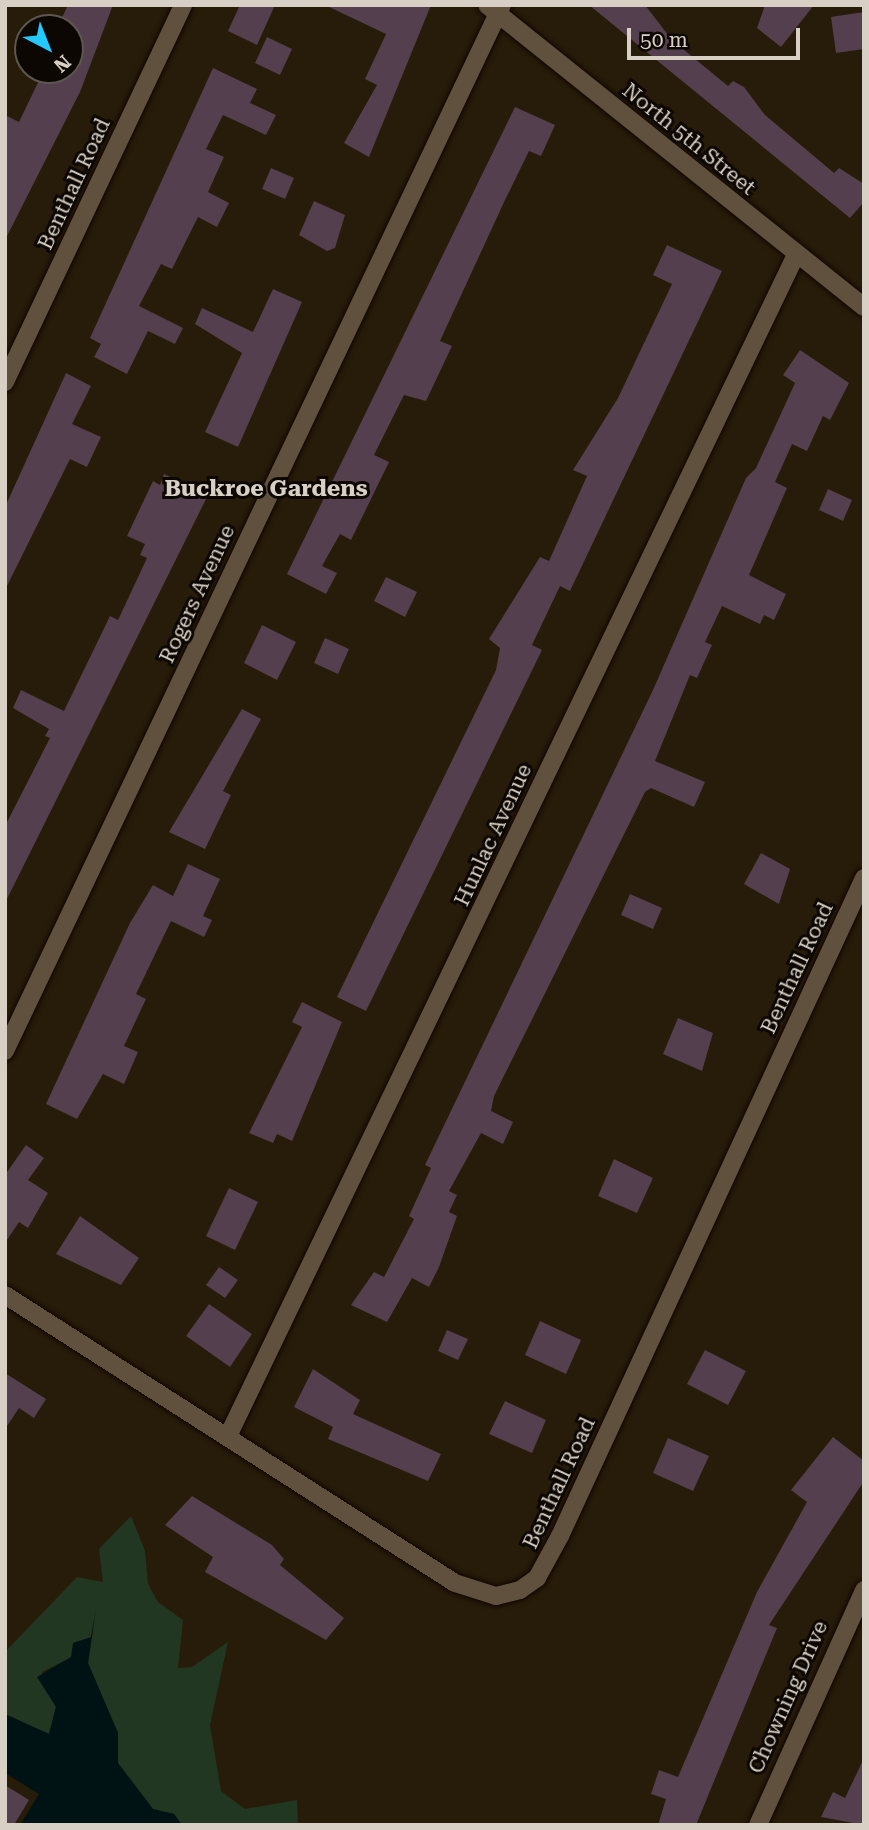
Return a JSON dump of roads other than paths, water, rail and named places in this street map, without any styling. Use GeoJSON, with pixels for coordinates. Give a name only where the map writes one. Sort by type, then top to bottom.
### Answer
{"type":"FeatureCollection","features":[{"type":"Feature","properties":{"kind":"street","name":"Benthall Road"},"geometry":{"type":"LineString","coordinates":[[5,382],[183,5]]}},
{"type":"Feature","properties":{"kind":"street","name":"North 5th Street"},"geometry":{"type":"LineString","coordinates":[[496,8],[796,255],[864,307]]}},
{"type":"Feature","properties":{"kind":"street","name":"Rogers Avenue"},"geometry":{"type":"LineString","coordinates":[[5,1051],[496,8]]}},
{"type":"Feature","properties":{"kind":"street","name":"Hunlac Avenue"},"geometry":{"type":"LineString","coordinates":[[229,1434],[796,255]]}},
{"type":"Feature","properties":{"kind":"street","name":"Benthall Road"},"geometry":{"type":"LineString","coordinates":[[5,1295],[229,1434],[455,1583],[496,1596],[537,1578],[864,878]]}},
{"type":"Feature","properties":{"kind":"street","name":"Chowning Drive"},"geometry":{"type":"LineString","coordinates":[[758,1825],[864,1590]]}},
{"type":"Feature","properties":{"kind":"district","name":"Buckroe Gardens"},"geometry":{"type":"Point","coordinates":[266,489]}}]}
